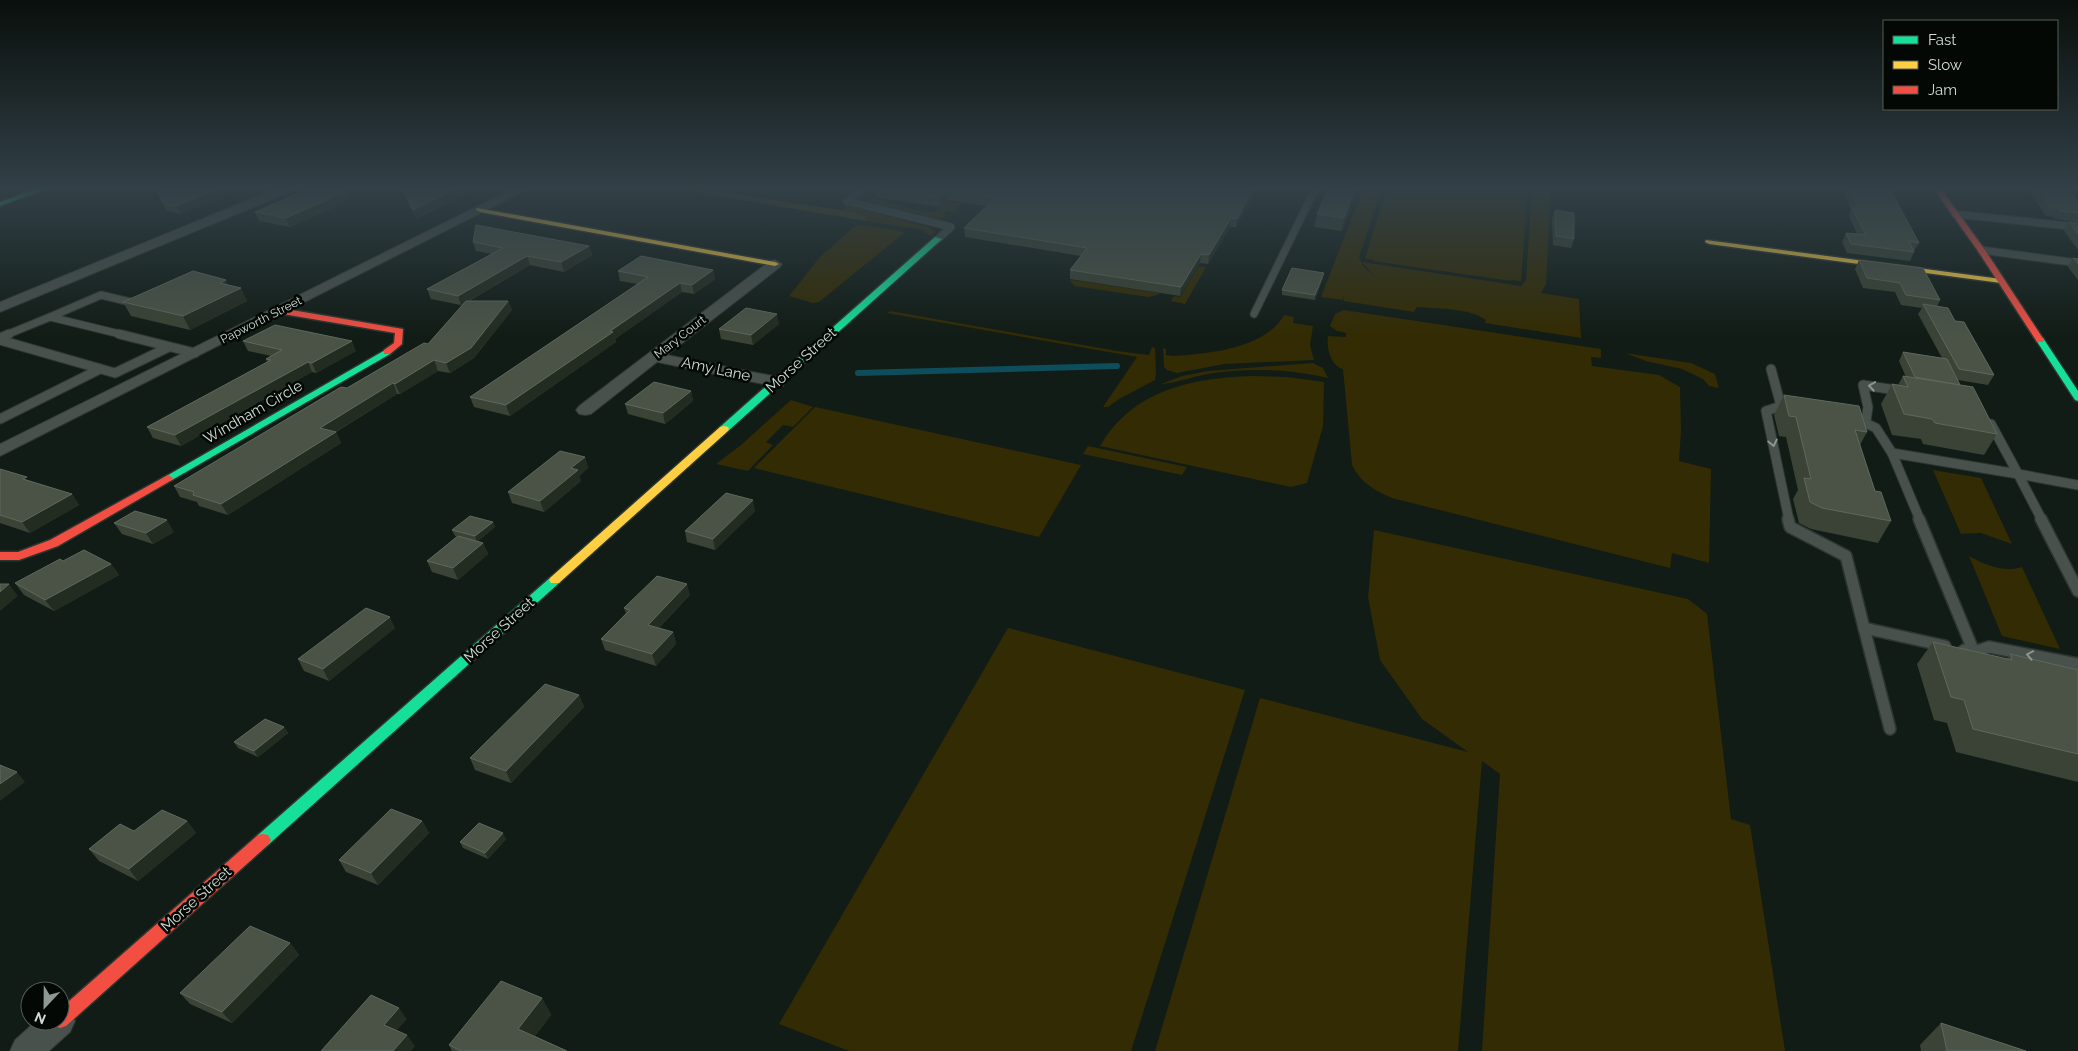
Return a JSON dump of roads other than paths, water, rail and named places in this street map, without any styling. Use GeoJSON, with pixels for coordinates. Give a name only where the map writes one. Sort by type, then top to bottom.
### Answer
{"type":"FeatureCollection","features":[{"type":"Feature","properties":{"kind":"street"},"geometry":{"type":"LineString","coordinates":[[3,304],[165,238]]}},
{"type":"Feature","properties":{"kind":"street","name":"Papworth Street"},"geometry":{"type":"LineString","coordinates":[[0,451],[424,238]]}},
{"type":"Feature","properties":{"kind":"street"},"geometry":{"type":"LineString","coordinates":[[633,238],[775,264]]}},
{"type":"Feature","properties":{"kind":"street"},"geometry":{"type":"LineString","coordinates":[[1972,238],[2073,382],[2078,398]]}},
{"type":"Feature","properties":{"kind":"street","name":"Morse Street"},"geometry":{"type":"LineString","coordinates":[[70,1012],[938,239]]}},
{"type":"Feature","properties":{"kind":"street"},"geometry":{"type":"LineString","coordinates":[[1709,242],[2001,281]]}},
{"type":"Feature","properties":{"kind":"street","name":"Mary Court"},"geometry":{"type":"LineString","coordinates":[[585,410],[775,264]]}},
{"type":"Feature","properties":{"kind":"street","name":"Windham Circle"},"geometry":{"type":"LineString","coordinates":[[0,556],[19,556],[54,543],[389,351],[398,344],[400,331],[280,311]]}},
{"type":"Feature","properties":{"kind":"street","name":"Amy Lane"},"geometry":{"type":"LineString","coordinates":[[655,357],[777,382]]}},
{"type":"Feature","properties":{"kind":"street","name":"Morse Street"},"geometry":{"type":"LineString","coordinates":[[26,1051],[49,1031]]}},
{"type":"Feature","properties":{"kind":"lane"},"geometry":{"type":"LineString","coordinates":[[1254,314],[1291,238]]}},
{"type":"Feature","properties":{"kind":"lane"},"geometry":{"type":"LineString","coordinates":[[1981,250],[2078,263]]}},
{"type":"Feature","properties":{"kind":"lane"},"geometry":{"type":"LineString","coordinates":[[0,339],[101,295],[141,305]]}},
{"type":"Feature","properties":{"kind":"lane"},"geometry":{"type":"LineString","coordinates":[[50,317],[195,353]]}},
{"type":"Feature","properties":{"kind":"lane"},"geometry":{"type":"LineString","coordinates":[[0,339],[115,373],[169,347]]}},
{"type":"Feature","properties":{"kind":"lane"},"geometry":{"type":"LineString","coordinates":[[0,420],[100,369]]}},
{"type":"Feature","properties":{"kind":"lane"},"geometry":{"type":"LineString","coordinates":[[1772,369],[1780,406]]}},
{"type":"Feature","properties":{"kind":"lane"},"geometry":{"type":"LineString","coordinates":[[1866,421],[1869,403],[1863,384],[1912,392]]}},
{"type":"Feature","properties":{"kind":"lane"},"geometry":{"type":"LineString","coordinates":[[1800,409],[1780,406],[1766,410],[1790,527],[1846,556],[1890,729]]}},
{"type":"Feature","properties":{"kind":"lane"},"geometry":{"type":"LineString","coordinates":[[1984,412],[2078,591]]}},
{"type":"Feature","properties":{"kind":"lane"},"geometry":{"type":"LineString","coordinates":[[1847,418],[1866,421],[1880,430],[1892,453],[1974,652]]}},
{"type":"Feature","properties":{"kind":"lane"},"geometry":{"type":"LineString","coordinates":[[1892,453],[2078,485]]}},
{"type":"Feature","properties":{"kind":"lane"},"geometry":{"type":"LineString","coordinates":[[1864,628],[1974,652],[1989,659]]}},
{"type":"Feature","properties":{"kind":"lane"},"geometry":{"type":"LineString","coordinates":[[1974,652],[1989,647],[2078,664]]}},
{"type":"Feature","properties":{"kind":"waterway"},"geometry":{"type":"LineString","coordinates":[[858,373],[1117,366]]}}]}
